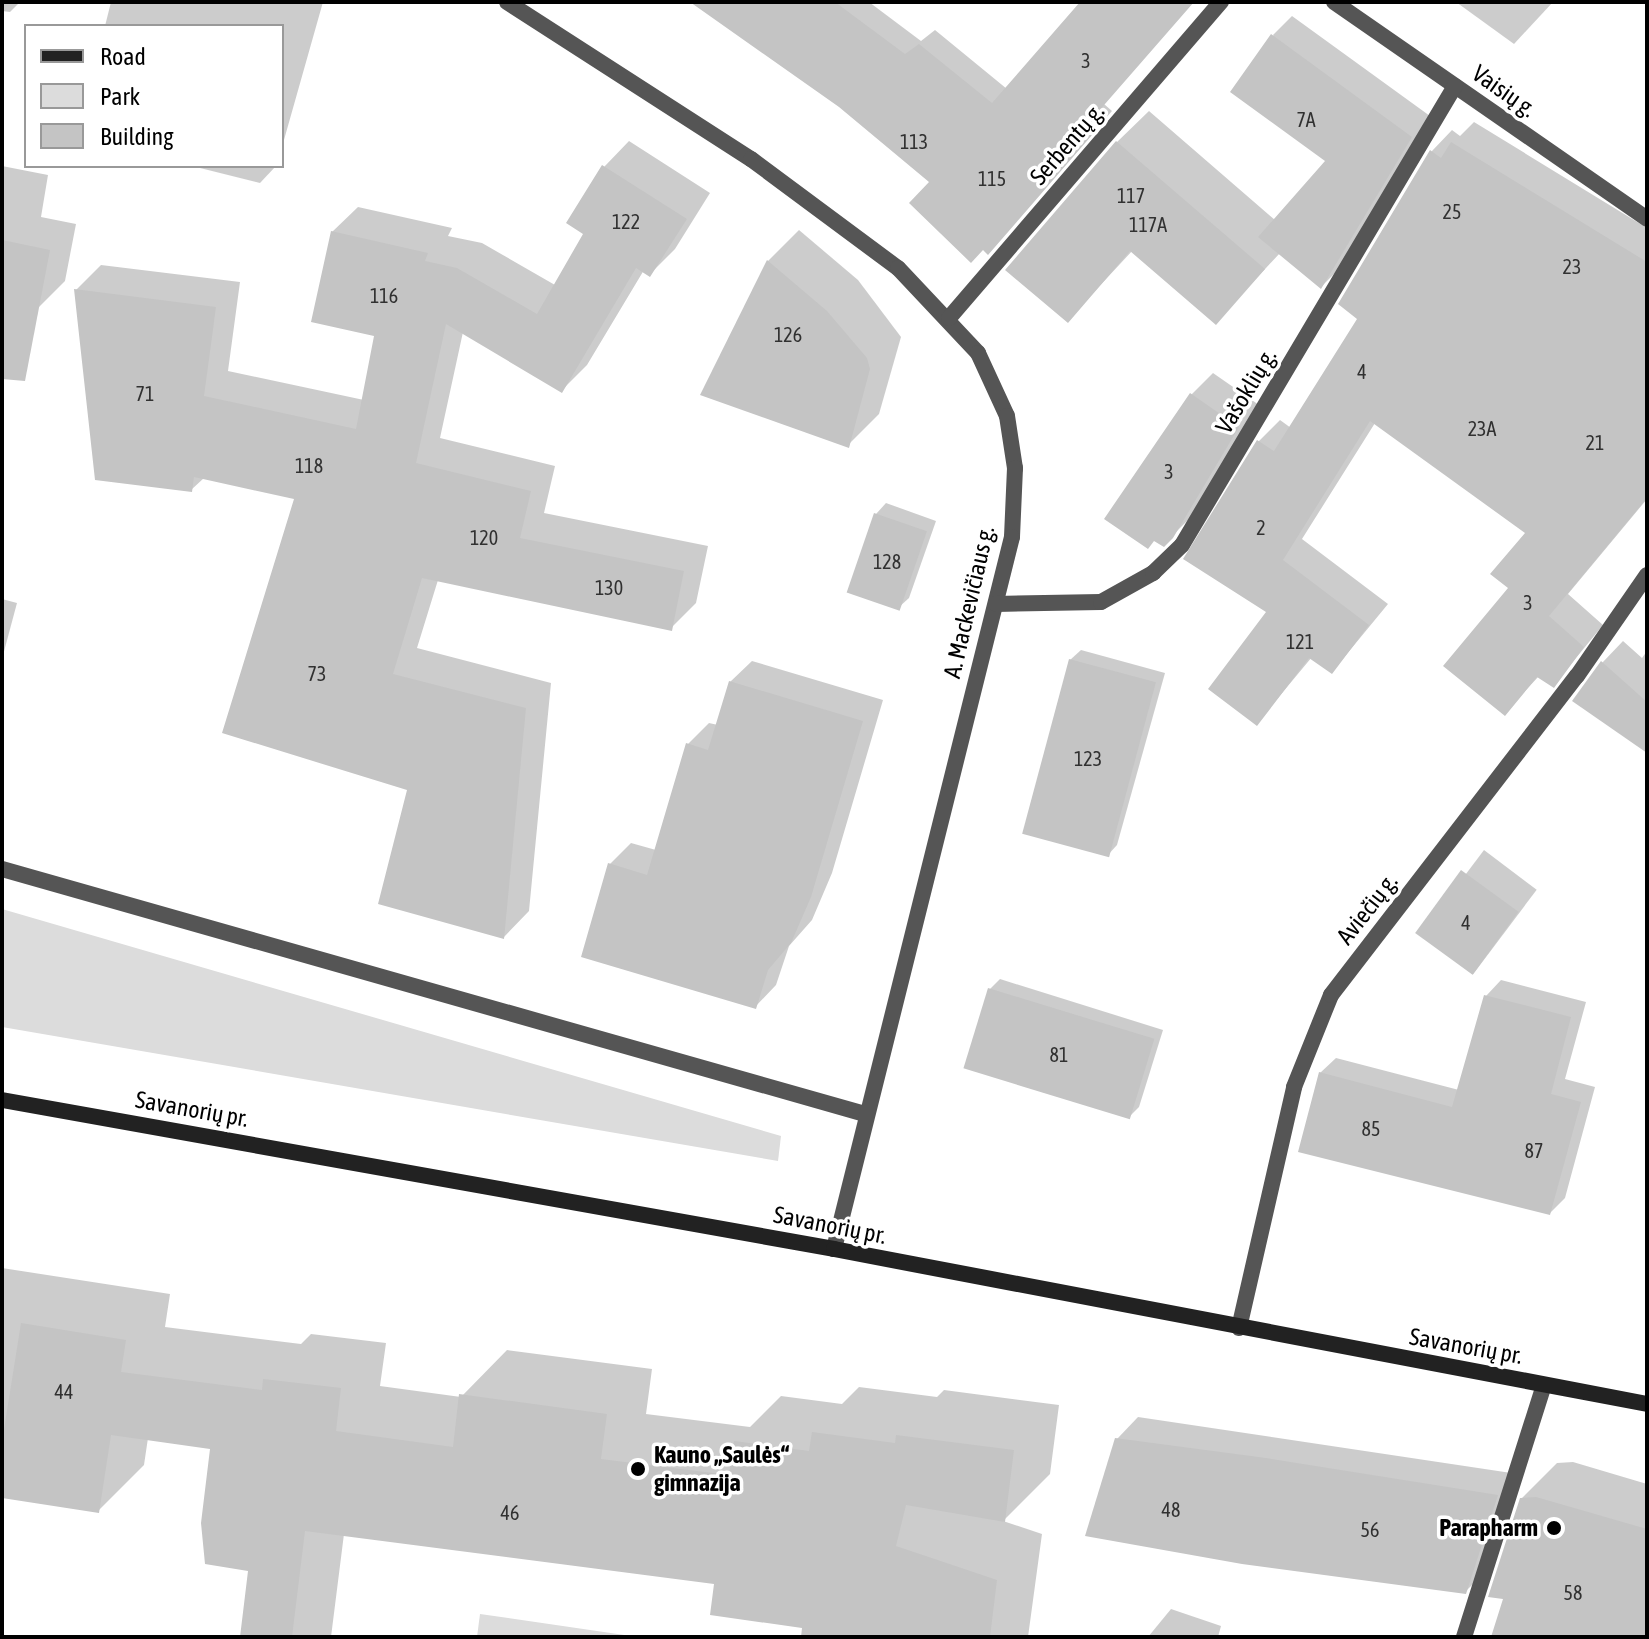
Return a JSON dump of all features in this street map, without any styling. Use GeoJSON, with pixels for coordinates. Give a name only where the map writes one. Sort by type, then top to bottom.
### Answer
{"type":"FeatureCollection","features":[{"type":"Feature","properties":{"kind":"main road","name":"Savanorių pr."},"geometry":{"type":"LineString","coordinates":[[2,1100],[834,1249],[1647,1404]]}},
{"type":"Feature","properties":{"kind":"street","name":"Serbentų g."},"geometry":{"type":"LineString","coordinates":[[949,318],[1221,2]]}},
{"type":"Feature","properties":{"kind":"street","name":"Vaisių g."},"geometry":{"type":"LineString","coordinates":[[1334,2],[1647,219]]}},
{"type":"Feature","properties":{"kind":"street","name":"A. Mackevičiaus g."},"geometry":{"type":"LineString","coordinates":[[514,4],[751,159],[898,268],[949,318],[978,353],[1007,416],[1015,468],[1012,537],[865,1114],[834,1249]]}},
{"type":"Feature","properties":{"kind":"street","name":"Vašoklių g."},"geometry":{"type":"LineString","coordinates":[[996,604],[1101,602],[1153,573],[1182,545],[1455,86]]}},
{"type":"Feature","properties":{"kind":"street","name":"Aviečių g."},"geometry":{"type":"LineString","coordinates":[[1239,1328],[1294,1087],[1331,995],[1577,676],[1647,575]]}},
{"type":"Feature","properties":{"kind":"street"},"geometry":{"type":"LineString","coordinates":[[2,869],[865,1114]]}},
{"type":"Feature","properties":{"kind":"street"},"geometry":{"type":"LineString","coordinates":[[1464,1637],[1544,1385]]}},
{"type":"Feature","properties":{"kind":"green space"},"geometry":{"type":"Polygon","coordinates":[[[2,909],[781,1136],[778,1161],[2,1027],[2,909]]]}},
{"type":"Feature","properties":{"kind":"green space"},"geometry":{"type":"Polygon","coordinates":[[[480,1614],[638,1637],[477,1637],[480,1614]]]}},
{"type":"Feature","properties":{"kind":"building"},"geometry":{"type":"Polygon","coordinates":[[[690,2],[835,2],[905,54],[919,44],[992,103],[1080,2],[1194,2],[1091,120],[1099,127],[988,255],[983,250],[971,263],[909,203],[929,182],[839,107],[690,2]]]}},
{"type":"Feature","properties":{"kind":"building"},"geometry":{"type":"Polygon","coordinates":[[[1271,34],[1412,137],[1321,289],[1258,237],[1325,161],[1230,92],[1271,34]]]}},
{"type":"Feature","properties":{"kind":"building"},"geometry":{"type":"Polygon","coordinates":[[[1116,141],[1265,269],[1216,325],[1130,251],[1068,323],[1005,270],[1116,141]]]}},
{"type":"Feature","properties":{"kind":"building"},"geometry":{"type":"Polygon","coordinates":[[[1451,142],[1647,262],[1647,498],[1549,616],[1584,647],[1554,688],[1537,677],[1505,716],[1443,666],[1508,588],[1490,574],[1525,533],[1370,421],[1283,560],[1369,625],[1332,674],[1309,658],[1257,726],[1208,689],[1266,612],[1183,559],[1257,440],[1274,451],[1357,319],[1338,304],[1430,150],[1441,158],[1451,142]]]}},
{"type":"Feature","properties":{"kind":"building"},"geometry":{"type":"Polygon","coordinates":[[[602,165],[687,219],[650,277],[636,268],[562,393],[446,324],[416,463],[531,491],[520,538],[684,571],[672,631],[422,578],[393,674],[526,708],[504,939],[378,904],[407,790],[222,733],[294,499],[194,477],[192,492],[95,480],[74,289],[216,307],[204,396],[356,429],[374,336],[311,322],[331,231],[428,253],[425,261],[457,268],[537,314],[583,234],[566,223],[602,165]]]}},
{"type":"Feature","properties":{"kind":"building"},"geometry":{"type":"Polygon","coordinates":[[[2,240],[50,250],[25,381],[2,379],[2,240]]]}},
{"type":"Feature","properties":{"kind":"building"},"geometry":{"type":"Polygon","coordinates":[[[767,260],[827,311],[867,358],[870,369],[849,448],[700,395],[767,260]]]}},
{"type":"Feature","properties":{"kind":"building"},"geometry":{"type":"Polygon","coordinates":[[[1190,393],[1239,427],[1173,538],[1164,547],[1154,541],[1148,549],[1104,519],[1190,393]]]}},
{"type":"Feature","properties":{"kind":"building"},"geometry":{"type":"Polygon","coordinates":[[[874,513],[927,531],[900,611],[847,592],[874,513]]]}},
{"type":"Feature","properties":{"kind":"building"},"geometry":{"type":"Polygon","coordinates":[[[1069,659],[1156,682],[1109,857],[1022,834],[1069,659]]]}},
{"type":"Feature","properties":{"kind":"building"},"geometry":{"type":"Polygon","coordinates":[[[1601,661],[1647,702],[1647,753],[1572,701],[1601,661]]]}},
{"type":"Feature","properties":{"kind":"building"},"geometry":{"type":"Polygon","coordinates":[[[729,681],[863,721],[811,897],[791,943],[768,970],[756,1009],[581,957],[608,863],[647,875],[686,743],[708,750],[729,681]]]}},
{"type":"Feature","properties":{"kind":"building"},"geometry":{"type":"Polygon","coordinates":[[[1461,870],[1518,912],[1473,975],[1415,933],[1461,870]]]}},
{"type":"Feature","properties":{"kind":"building"},"geometry":{"type":"Polygon","coordinates":[[[988,988],[1154,1039],[1130,1119],[963,1068],[988,988]]]}},
{"type":"Feature","properties":{"kind":"building"},"geometry":{"type":"Polygon","coordinates":[[[1484,995],[1571,1017],[1551,1094],[1581,1102],[1550,1215],[1298,1152],[1319,1072],[1452,1107],[1484,995]]]}},
{"type":"Feature","properties":{"kind":"building"},"geometry":{"type":"Polygon","coordinates":[[[21,1323],[126,1340],[121,1372],[262,1390],[263,1379],[341,1388],[336,1431],[453,1447],[459,1394],[607,1414],[601,1459],[729,1475],[734,1441],[809,1451],[812,1432],[895,1443],[896,1435],[1014,1450],[1005,1522],[906,1505],[896,1546],[997,1580],[990,1637],[801,1637],[802,1628],[710,1615],[714,1584],[305,1531],[292,1637],[240,1637],[248,1571],[205,1564],[201,1523],[210,1449],[111,1435],[99,1513],[2,1498],[2,1442],[21,1323]]]}},
{"type":"Feature","properties":{"kind":"building"},"geometry":{"type":"Polygon","coordinates":[[[1115,1438],[1266,1458],[1498,1495],[1466,1594],[1242,1564],[1085,1536],[1115,1438]]]}},
{"type":"Feature","properties":{"kind":"building"},"geometry":{"type":"Polygon","coordinates":[[[1536,1497],[1647,1529],[1647,1637],[1491,1637],[1503,1599],[1488,1597],[1520,1498],[1536,1497]]]}},
{"type":"Feature","properties":{"kind":"place","name":"Kauno „Saulės“ gimnazija"},"geometry":{"type":"Point","coordinates":[638,1469]}},
{"type":"Feature","properties":{"kind":"place","name":"Parapharm"},"geometry":{"type":"Point","coordinates":[1554,1528]}}]}
